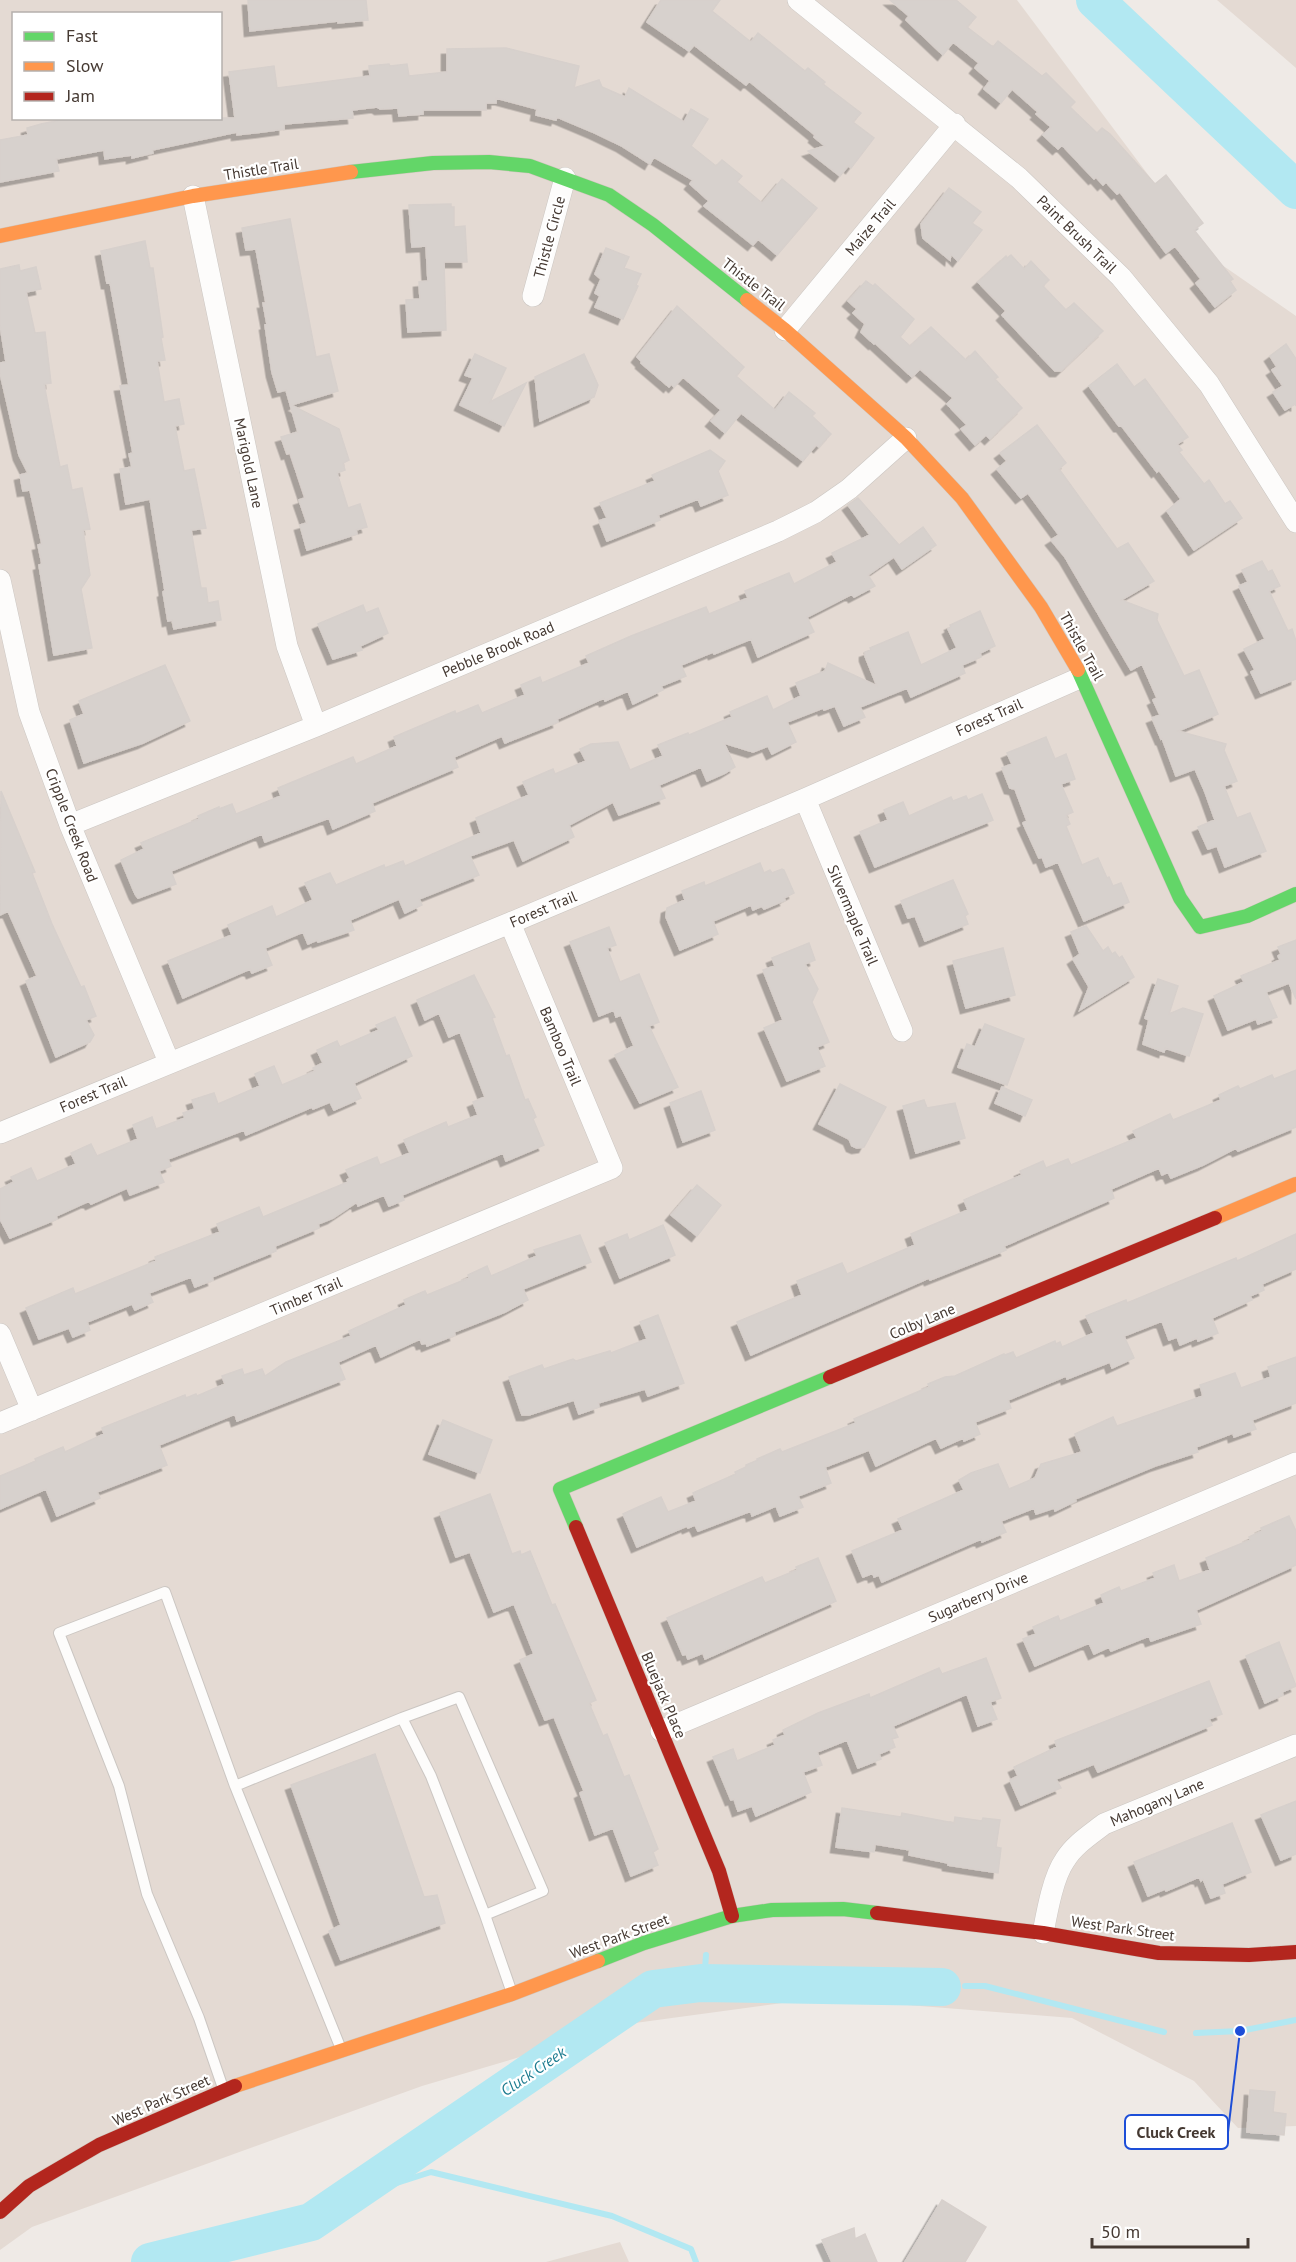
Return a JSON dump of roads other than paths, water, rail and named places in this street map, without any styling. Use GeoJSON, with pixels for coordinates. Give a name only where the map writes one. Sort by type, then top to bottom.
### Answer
{"type":"FeatureCollection","features":[{"type":"Feature","properties":{"kind":"street","name":"Paint Brush Trail"},"geometry":{"type":"LineString","coordinates":[[798,0],[955,124],[1019,178],[1121,277],[1209,384],[1296,522]]}},
{"type":"Feature","properties":{"kind":"street","name":"Maize Trail"},"geometry":{"type":"LineString","coordinates":[[785,330],[955,124]]}},
{"type":"Feature","properties":{"kind":"street","name":"Thistle Trail"},"geometry":{"type":"LineString","coordinates":[[0,236],[193,196],[365,170],[433,163],[489,162],[530,166],[609,195],[653,225],[785,330],[906,438],[962,498],[1041,607],[1082,677],[1180,898],[1200,927],[1247,916],[1296,894]]}},
{"type":"Feature","properties":{"kind":"street","name":"Thistle Circle"},"geometry":{"type":"LineString","coordinates":[[533,296],[565,178]]}},
{"type":"Feature","properties":{"kind":"street","name":"Marigold Lane"},"geometry":{"type":"LineString","coordinates":[[193,196],[287,646],[315,726]]}},
{"type":"Feature","properties":{"kind":"street","name":"Pebble Brook Road"},"geometry":{"type":"LineString","coordinates":[[70,825],[315,726],[778,531],[816,512],[849,489],[906,438]]}},
{"type":"Feature","properties":{"kind":"street","name":"Cripple Creek Road"},"geometry":{"type":"LineString","coordinates":[[0,580],[29,712],[70,825],[169,1062]]}},
{"type":"Feature","properties":{"kind":"street","name":"Forest Trail"},"geometry":{"type":"LineString","coordinates":[[0,1133],[805,799],[1082,677]]}},
{"type":"Feature","properties":{"kind":"street","name":"Silvermaple Trail"},"geometry":{"type":"LineString","coordinates":[[805,799],[902,1031]]}},
{"type":"Feature","properties":{"kind":"street","name":"Bamboo Trail"},"geometry":{"type":"LineString","coordinates":[[510,923],[612,1168]]}},
{"type":"Feature","properties":{"kind":"street","name":"Timber Trail"},"geometry":{"type":"LineString","coordinates":[[0,1423],[612,1168]]}},
{"type":"Feature","properties":{"kind":"street","name":"Colby Lane"},"geometry":{"type":"LineString","coordinates":[[560,1489],[1296,1184]]}},
{"type":"Feature","properties":{"kind":"street"},"geometry":{"type":"LineString","coordinates":[[0,1334],[32,1410]]}},
{"type":"Feature","properties":{"kind":"street","name":"Sugarberry Drive"},"geometry":{"type":"LineString","coordinates":[[661,1731],[1296,1463]]}},
{"type":"Feature","properties":{"kind":"street","name":"Bluejack Place"},"geometry":{"type":"LineString","coordinates":[[560,1489],[719,1871],[732,1916]]}},
{"type":"Feature","properties":{"kind":"street","name":"Mahogany Lane"},"geometry":{"type":"LineString","coordinates":[[1043,1933],[1050,1900],[1064,1860],[1104,1824],[1296,1745]]}},
{"type":"Feature","properties":{"kind":"street","name":"West Park Street"},"geometry":{"type":"LineString","coordinates":[[0,2212],[29,2186],[99,2145],[224,2090],[512,1994],[644,1943],[732,1916],[772,1910],[843,1909],[1043,1933],[1159,1953],[1249,1955],[1296,1952]]}},
{"type":"Feature","properties":{"kind":"lane"},"geometry":{"type":"LineString","coordinates":[[224,2090],[199,2018],[147,1894],[119,1786],[59,1633],[165,1592],[235,1786],[341,2050]]}},
{"type":"Feature","properties":{"kind":"lane"},"geometry":{"type":"LineString","coordinates":[[235,1786],[459,1697],[543,1890],[485,1915]]}},
{"type":"Feature","properties":{"kind":"lane"},"geometry":{"type":"LineString","coordinates":[[402,1718],[432,1776],[485,1915],[512,1994]]}},
{"type":"Feature","properties":{"kind":"waterway"},"geometry":{"type":"LineString","coordinates":[[1095,0],[1296,190]]}},
{"type":"Feature","properties":{"kind":"waterway"},"geometry":{"type":"LineString","coordinates":[[704,1983],[706,1955]]}},
{"type":"Feature","properties":{"kind":"waterway","name":"Cluck Creek"},"geometry":{"type":"LineString","coordinates":[[150,2262],[311,2222],[653,1989],[701,1983],[942,1987]]}},
{"type":"Feature","properties":{"kind":"waterway","name":"Cluck Creek"},"geometry":{"type":"LineString","coordinates":[[965,1986],[985,1986],[1164,2032]]}},
{"type":"Feature","properties":{"kind":"waterway","name":"Cluck Creek"},"geometry":{"type":"LineString","coordinates":[[1196,2033],[1240,2031],[1296,2020]]}},
{"type":"Feature","properties":{"kind":"waterway"},"geometry":{"type":"LineString","coordinates":[[350,2198],[431,2172],[612,2216],[691,2249],[696,2262]]}},
{"type":"Feature","properties":{"kind":"place","name":"Cluck Creek"},"geometry":{"type":"Point","coordinates":[1240,2031]}}]}
